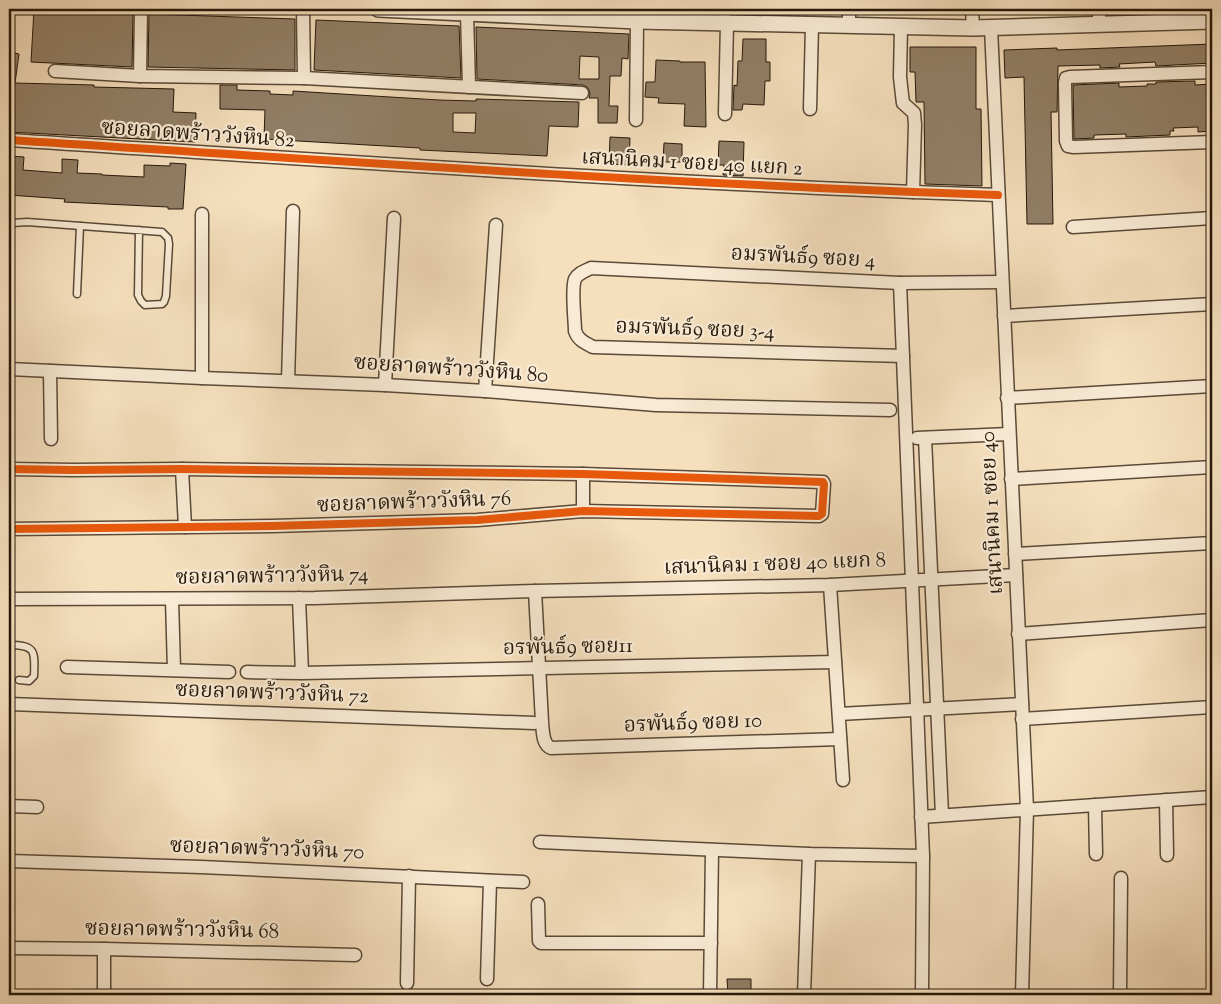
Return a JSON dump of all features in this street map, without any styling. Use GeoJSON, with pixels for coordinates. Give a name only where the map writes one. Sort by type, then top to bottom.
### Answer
{"type":"FeatureCollection","features":[{"type":"Feature","properties":{"kind":"street"},"geometry":{"type":"LineString","coordinates":[[140,76],[141,9]]}},
{"type":"Feature","properties":{"kind":"street"},"geometry":{"type":"LineString","coordinates":[[304,9],[304,78]]}},
{"type":"Feature","properties":{"kind":"street"},"geometry":{"type":"LineString","coordinates":[[378,9],[636,21],[725,18],[812,25],[901,27],[991,28],[1101,14],[1212,21]]}},
{"type":"Feature","properties":{"kind":"street"},"geometry":{"type":"LineString","coordinates":[[849,9],[849,26]]}},
{"type":"Feature","properties":{"kind":"street"},"geometry":{"type":"LineString","coordinates":[[972,9],[973,28]]}},
{"type":"Feature","properties":{"kind":"street"},"geometry":{"type":"LineString","coordinates":[[467,13],[469,88]]}},
{"type":"Feature","properties":{"kind":"street"},"geometry":{"type":"LineString","coordinates":[[725,18],[725,114]]}},
{"type":"Feature","properties":{"kind":"street"},"geometry":{"type":"LineString","coordinates":[[636,21],[636,120]]}},
{"type":"Feature","properties":{"kind":"street"},"geometry":{"type":"LineString","coordinates":[[810,109],[812,25]]}},
{"type":"Feature","properties":{"kind":"street"},"geometry":{"type":"LineString","coordinates":[[901,27],[900,77],[903,103],[914,114],[915,125],[913,192]]}},
{"type":"Feature","properties":{"kind":"street","name":"เสนานิคม 1 ซอย 40"},"geometry":{"type":"LineString","coordinates":[[991,28],[1027,809],[1022,995]]}},
{"type":"Feature","properties":{"kind":"street"},"geometry":{"type":"LineString","coordinates":[[55,72],[140,76],[304,78],[582,93]]}},
{"type":"Feature","properties":{"kind":"street"},"geometry":{"type":"LineString","coordinates":[[1212,72],[1070,76],[1066,78],[1065,83],[1066,141],[1068,146],[1212,142]]}},
{"type":"Feature","properties":{"kind":"street","name":"ซอยลาดพร้าววังหิน 82"},"geometry":{"type":"LineString","coordinates":[[9,140],[385,164]]}},
{"type":"Feature","properties":{"kind":"street","name":"เสนานิคม 1 ซอย 40 แยก 2"},"geometry":{"type":"LineString","coordinates":[[385,164],[490,171],[998,195]]}},
{"type":"Feature","properties":{"kind":"street"},"geometry":{"type":"LineString","coordinates":[[288,381],[293,211]]}},
{"type":"Feature","properties":{"kind":"street"},"geometry":{"type":"LineString","coordinates":[[202,214],[202,378]]}},
{"type":"Feature","properties":{"kind":"street"},"geometry":{"type":"LineString","coordinates":[[386,385],[394,218]]}},
{"type":"Feature","properties":{"kind":"street"},"geometry":{"type":"LineString","coordinates":[[1073,227],[1212,218]]}},
{"type":"Feature","properties":{"kind":"street"},"geometry":{"type":"LineString","coordinates":[[485,392],[496,225]]}},
{"type":"Feature","properties":{"kind":"street","name":"อมรพันธ์9 ซอย 3-4"},"geometry":{"type":"LineString","coordinates":[[601,268],[591,268],[583,272],[576,278],[573,286],[575,331],[582,341],[593,347],[903,356]]}},
{"type":"Feature","properties":{"kind":"street","name":"อมรพันธ์9 ซอย 4"},"geometry":{"type":"LineString","coordinates":[[601,268],[900,283],[1002,282]]}},
{"type":"Feature","properties":{"kind":"street"},"geometry":{"type":"LineString","coordinates":[[900,283],[923,856],[922,995]]}},
{"type":"Feature","properties":{"kind":"street"},"geometry":{"type":"LineString","coordinates":[[1004,316],[1212,304]]}},
{"type":"Feature","properties":{"kind":"street","name":"ซอยลาดพร้าววังหิน 80"},"geometry":{"type":"LineString","coordinates":[[9,370],[386,385],[656,405],[890,410]]}},
{"type":"Feature","properties":{"kind":"street"},"geometry":{"type":"LineString","coordinates":[[50,371],[51,438]]}},
{"type":"Feature","properties":{"kind":"street"},"geometry":{"type":"LineString","coordinates":[[1008,398],[1212,386]]}},
{"type":"Feature","properties":{"kind":"street"},"geometry":{"type":"LineString","coordinates":[[906,439],[1009,434]]}},
{"type":"Feature","properties":{"kind":"street"},"geometry":{"type":"LineString","coordinates":[[925,438],[942,815]]}},
{"type":"Feature","properties":{"kind":"street"},"geometry":{"type":"LineString","coordinates":[[1011,480],[1212,467]]}},
{"type":"Feature","properties":{"kind":"street","name":"ซอยลาดพร้าววังหิน 76"},"geometry":{"type":"LineString","coordinates":[[9,469],[182,469],[583,474],[824,482],[821,515],[583,511],[477,520],[272,526],[9,529]]}},
{"type":"Feature","properties":{"kind":"street"},"geometry":{"type":"LineString","coordinates":[[182,469],[184,527]]}},
{"type":"Feature","properties":{"kind":"street"},"geometry":{"type":"LineString","coordinates":[[583,474],[583,511]]}},
{"type":"Feature","properties":{"kind":"street"},"geometry":{"type":"LineString","coordinates":[[1015,554],[1212,543]]}},
{"type":"Feature","properties":{"kind":"street","name":"เสนานิคม 1 ซอย 40 แยก 8"},"geometry":{"type":"LineString","coordinates":[[535,591],[830,585],[1016,575]]}},
{"type":"Feature","properties":{"kind":"street"},"geometry":{"type":"LineString","coordinates":[[830,585],[843,780]]}},
{"type":"Feature","properties":{"kind":"street"},"geometry":{"type":"LineString","coordinates":[[535,591],[540,668]]}},
{"type":"Feature","properties":{"kind":"street","name":"ซอยลาดพร้าววังหิน 74"},"geometry":{"type":"LineString","coordinates":[[9,599],[300,598],[535,591]]}},
{"type":"Feature","properties":{"kind":"street"},"geometry":{"type":"LineString","coordinates":[[172,598],[174,670]]}},
{"type":"Feature","properties":{"kind":"street"},"geometry":{"type":"LineString","coordinates":[[300,598],[302,673]]}},
{"type":"Feature","properties":{"kind":"street"},"geometry":{"type":"LineString","coordinates":[[1018,634],[1212,620]]}},
{"type":"Feature","properties":{"kind":"street","name":"อรพันธ์9 ซอย11"},"geometry":{"type":"LineString","coordinates":[[246,672],[302,673],[835,662]]}},
{"type":"Feature","properties":{"kind":"street"},"geometry":{"type":"LineString","coordinates":[[67,667],[229,672]]}},
{"type":"Feature","properties":{"kind":"street","name":"อรพันธ์9 ซอย 10"},"geometry":{"type":"LineString","coordinates":[[540,668],[542,722],[545,742],[551,748],[840,739]]}},
{"type":"Feature","properties":{"kind":"street","name":"ซอยลาดพร้าววังหิน 72"},"geometry":{"type":"LineString","coordinates":[[9,704],[534,723]]}},
{"type":"Feature","properties":{"kind":"street"},"geometry":{"type":"LineString","coordinates":[[839,714],[1022,704]]}},
{"type":"Feature","properties":{"kind":"street"},"geometry":{"type":"LineString","coordinates":[[1022,718],[1212,707]]}},
{"type":"Feature","properties":{"kind":"street"},"geometry":{"type":"LineString","coordinates":[[921,817],[1212,797]]}},
{"type":"Feature","properties":{"kind":"street"},"geometry":{"type":"LineString","coordinates":[[1166,800],[1167,855]]}},
{"type":"Feature","properties":{"kind":"street"},"geometry":{"type":"LineString","coordinates":[[1095,805],[1096,854]]}},
{"type":"Feature","properties":{"kind":"street"},"geometry":{"type":"LineString","coordinates":[[9,806],[37,807]]}},
{"type":"Feature","properties":{"kind":"street"},"geometry":{"type":"LineString","coordinates":[[540,842],[809,854],[923,856]]}},
{"type":"Feature","properties":{"kind":"street"},"geometry":{"type":"LineString","coordinates":[[710,995],[712,850]]}},
{"type":"Feature","properties":{"kind":"street"},"geometry":{"type":"LineString","coordinates":[[804,995],[809,854]]}},
{"type":"Feature","properties":{"kind":"street","name":"ซอยลาดพร้าววังหิน 70"},"geometry":{"type":"LineString","coordinates":[[9,860],[523,882]]}},
{"type":"Feature","properties":{"kind":"street"},"geometry":{"type":"LineString","coordinates":[[407,983],[409,876]]}},
{"type":"Feature","properties":{"kind":"street"},"geometry":{"type":"LineString","coordinates":[[1120,995],[1121,878]]}},
{"type":"Feature","properties":{"kind":"street"},"geometry":{"type":"LineString","coordinates":[[487,978],[490,881]]}},
{"type":"Feature","properties":{"kind":"street"},"geometry":{"type":"LineString","coordinates":[[538,904],[539,941],[541,944],[711,943]]}},
{"type":"Feature","properties":{"kind":"street","name":"ซอยลาดพร้าววังหิน 68"},"geometry":{"type":"LineString","coordinates":[[9,948],[355,955]]}},
{"type":"Feature","properties":{"kind":"street"},"geometry":{"type":"LineString","coordinates":[[104,949],[104,995]]}},
{"type":"Feature","properties":{"kind":"lane"},"geometry":{"type":"LineString","coordinates":[[9,225],[27,222],[139,230],[162,232],[168,238],[166,296],[162,304],[144,305],[138,295],[139,230]]}},
{"type":"Feature","properties":{"kind":"lane"},"geometry":{"type":"LineString","coordinates":[[76,294],[80,226]]}},
{"type":"Feature","properties":{"kind":"lane"},"geometry":{"type":"LineString","coordinates":[[9,645],[24,646],[30,649],[34,656],[34,674],[32,678],[29,681],[20,680]]}},
{"type":"Feature","properties":{"kind":"building"},"geometry":{"type":"Polygon","coordinates":[[[34,9],[133,13],[132,67],[31,62],[34,9]]]}},
{"type":"Feature","properties":{"kind":"building"},"geometry":{"type":"Polygon","coordinates":[[[149,14],[295,19],[295,70],[148,67],[149,14]]]}},
{"type":"Feature","properties":{"kind":"building"},"geometry":{"type":"Polygon","coordinates":[[[316,20],[459,26],[461,78],[314,70],[316,20]]]}},
{"type":"Feature","properties":{"kind":"building"},"geometry":{"type":"Polygon","coordinates":[[[476,27],[629,34],[628,59],[622,58],[621,76],[610,76],[609,106],[618,106],[617,123],[598,123],[598,98],[589,98],[589,90],[583,85],[477,79],[476,27]],[[580,56],[579,79],[599,79],[599,57],[580,56]]]}},
{"type":"Feature","properties":{"kind":"building"},"geometry":{"type":"Polygon","coordinates":[[[743,39],[766,39],[766,62],[770,62],[770,81],[765,81],[764,105],[743,104],[742,110],[733,110],[734,85],[737,86],[738,61],[742,61],[743,39]]]}},
{"type":"Feature","properties":{"kind":"building"},"geometry":{"type":"Polygon","coordinates":[[[1212,44],[1212,63],[1156,66],[1155,62],[1119,64],[1120,67],[1100,68],[1100,65],[1058,66],[1057,112],[1051,112],[1053,224],[1027,224],[1024,77],[1005,78],[1004,50],[1057,48],[1057,50],[1212,44]]]}},
{"type":"Feature","properties":{"kind":"building"},"geometry":{"type":"Polygon","coordinates":[[[910,47],[976,47],[976,109],[981,109],[982,186],[925,184],[924,102],[916,102],[915,72],[910,72],[910,47]]]}},
{"type":"Feature","properties":{"kind":"building"},"geometry":{"type":"Polygon","coordinates":[[[9,52],[19,54],[15,83],[174,89],[173,112],[196,113],[195,142],[9,132],[9,52]]]}},
{"type":"Feature","properties":{"kind":"building"},"geometry":{"type":"Polygon","coordinates":[[[656,60],[705,62],[706,127],[684,126],[685,104],[658,103],[659,98],[645,97],[646,82],[655,82],[656,60]]]}},
{"type":"Feature","properties":{"kind":"building"},"geometry":{"type":"Polygon","coordinates":[[[1195,81],[1195,85],[1212,84],[1212,131],[1198,132],[1198,127],[1173,128],[1174,131],[1170,131],[1170,135],[1126,137],[1126,134],[1094,135],[1094,138],[1074,139],[1073,85],[1119,83],[1119,87],[1147,86],[1147,84],[1156,84],[1156,82],[1195,81]]]}},
{"type":"Feature","properties":{"kind":"building"},"geometry":{"type":"Polygon","coordinates":[[[220,85],[237,85],[237,90],[270,91],[270,94],[293,95],[293,91],[439,100],[476,101],[476,99],[579,102],[578,127],[549,126],[547,156],[420,150],[420,148],[264,139],[265,110],[220,109],[220,85]],[[453,113],[453,132],[475,133],[476,113],[453,113]]]}},
{"type":"Feature","properties":{"kind":"building"},"geometry":{"type":"Polygon","coordinates":[[[610,137],[630,138],[629,165],[609,164],[610,137]]]}},
{"type":"Feature","properties":{"kind":"building"},"geometry":{"type":"Polygon","coordinates":[[[719,141],[744,142],[743,176],[723,175],[724,165],[718,165],[719,141]]]}},
{"type":"Feature","properties":{"kind":"building"},"geometry":{"type":"Polygon","coordinates":[[[664,143],[682,144],[682,162],[663,162],[664,143]]]}},
{"type":"Feature","properties":{"kind":"building"},"geometry":{"type":"Polygon","coordinates":[[[10,156],[24,157],[23,170],[62,173],[62,159],[78,160],[77,173],[144,177],[144,165],[170,166],[170,163],[186,164],[183,209],[64,202],[65,199],[9,195],[10,156]]]}},
{"type":"Feature","properties":{"kind":"building"},"geometry":{"type":"Polygon","coordinates":[[[727,979],[751,979],[751,995],[728,995],[727,979]]]}},
{"type":"Feature","properties":{"kind":"cycle path"},"geometry":{"type":"LineString","coordinates":[[9,140],[379,164],[751,185],[998,195]]}},
{"type":"Feature","properties":{"kind":"cycle path"},"geometry":{"type":"LineString","coordinates":[[9,469],[182,469],[583,474],[823,482],[824,484],[822,514],[819,516],[583,511],[477,520],[272,526],[9,529]]}}]}
